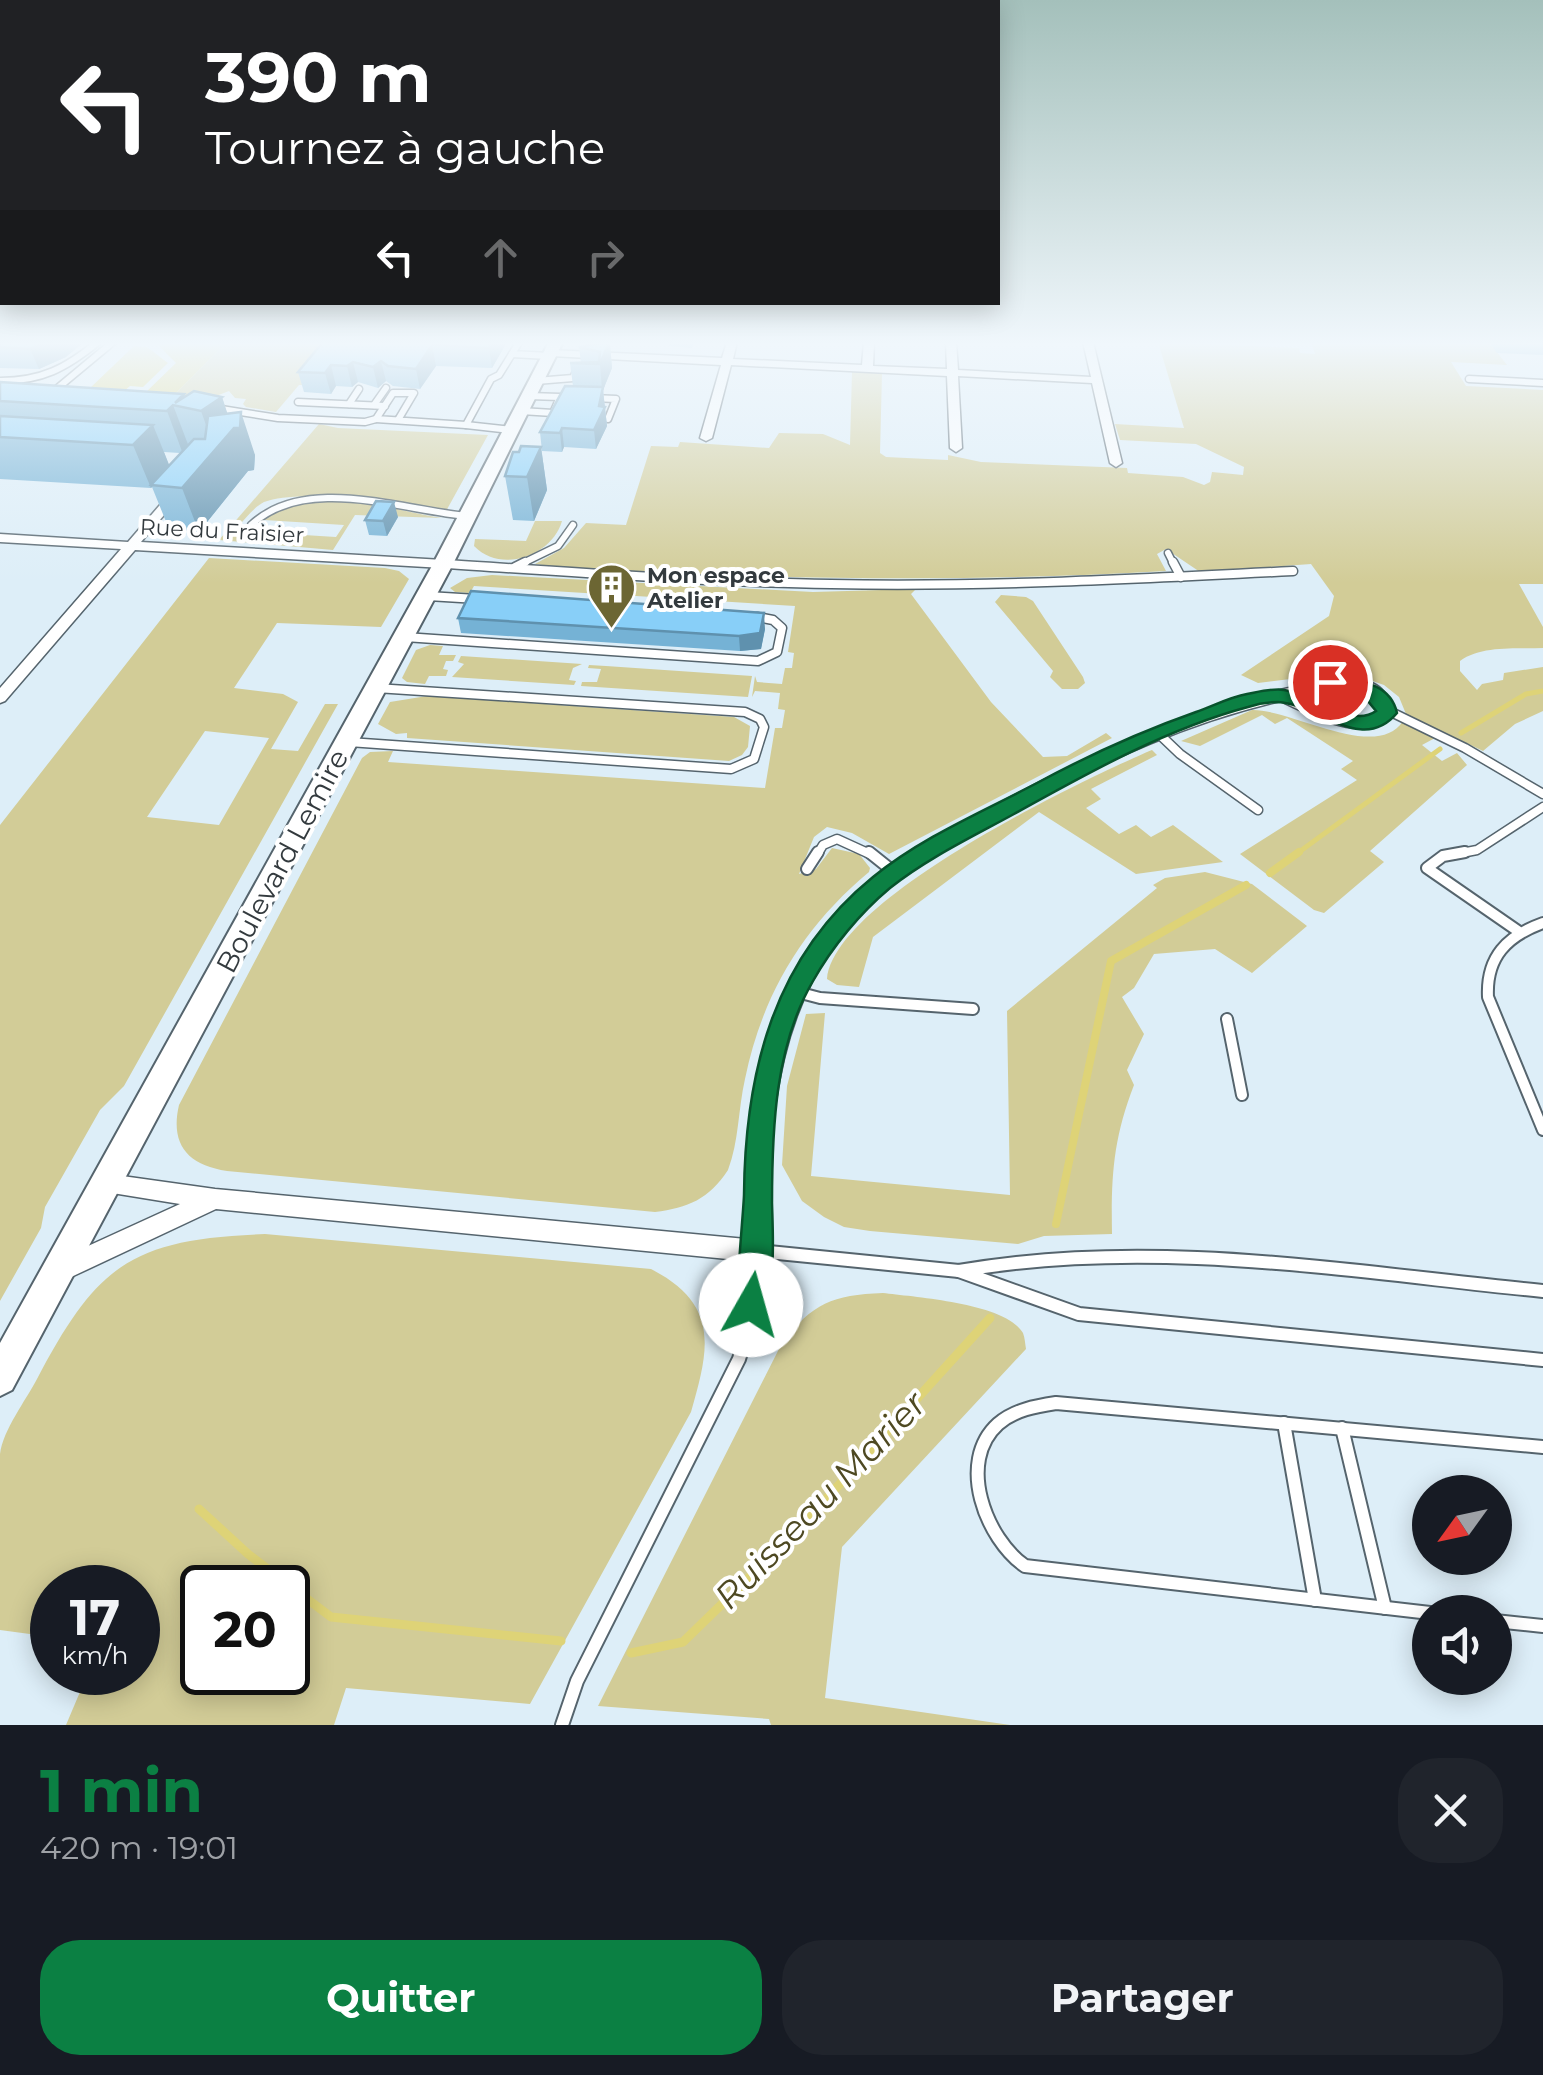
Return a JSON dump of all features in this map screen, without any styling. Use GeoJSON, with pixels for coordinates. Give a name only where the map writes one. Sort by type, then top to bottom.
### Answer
{"type":"FeatureCollection","features":[{"type":"Feature","properties":{"kind":"main road","name":"Boulevard Lemire"},"geometry":{"type":"LineString","coordinates":[[3,1367],[108,1184],[515,422]]}},
{"type":"Feature","properties":{"kind":"street"},"geometry":{"type":"LineString","coordinates":[[706,438],[710,422]]}},
{"type":"Feature","properties":{"kind":"street"},"geometry":{"type":"LineString","coordinates":[[954,422],[956,448]]}},
{"type":"Feature","properties":{"kind":"street"},"geometry":{"type":"LineString","coordinates":[[1106,422],[1116,463]]}},
{"type":"Feature","properties":{"kind":"street"},"geometry":{"type":"LineString","coordinates":[[0,698],[184,485]]}},
{"type":"Feature","properties":{"kind":"street","name":"Rue du Fraisier"},"geometry":{"type":"LineString","coordinates":[[0,538],[442,564]]}},
{"type":"Feature","properties":{"kind":"street"},"geometry":{"type":"LineString","coordinates":[[108,1184],[215,1199],[758,1251],[756,1174],[772,1050],[794,991],[842,922],[894,872],[1048,786],[1158,733],[1246,700],[1282,696],[1320,684],[1344,682],[1368,689],[1381,698],[1387,710],[1380,720],[1355,723],[1282,696]]}},
{"type":"Feature","properties":{"kind":"street"},"geometry":{"type":"LineString","coordinates":[[60,1270],[215,1199]]}},
{"type":"Feature","properties":{"kind":"lane"},"geometry":{"type":"LineString","coordinates":[[432,422],[473,422]]}},
{"type":"Feature","properties":{"kind":"lane"},"geometry":{"type":"LineString","coordinates":[[242,528],[256,524],[266,509],[304,500],[358,501],[427,514],[467,516]]}},
{"type":"Feature","properties":{"kind":"lane"},"geometry":{"type":"LineString","coordinates":[[512,568],[558,546],[573,525]]}},
{"type":"Feature","properties":{"kind":"lane"},"geometry":{"type":"LineString","coordinates":[[1168,553],[1182,576]]}},
{"type":"Feature","properties":{"kind":"lane"},"geometry":{"type":"LineString","coordinates":[[442,564],[768,584],[920,586],[1050,584],[1293,570]]}},
{"type":"Feature","properties":{"kind":"lane"},"geometry":{"type":"LineString","coordinates":[[425,596],[490,600]]}},
{"type":"Feature","properties":{"kind":"lane"},"geometry":{"type":"LineString","coordinates":[[403,637],[549,642],[758,661],[773,656],[778,650],[781,625],[774,620],[742,616]]}},
{"type":"Feature","properties":{"kind":"lane"},"geometry":{"type":"LineString","coordinates":[[346,742],[731,769],[754,759],[764,728],[757,716],[744,712],[376,688]]}},
{"type":"Feature","properties":{"kind":"lane"},"geometry":{"type":"LineString","coordinates":[[1387,710],[1465,748],[1543,794]]}},
{"type":"Feature","properties":{"kind":"lane"},"geometry":{"type":"LineString","coordinates":[[1158,733],[1258,810]]}},
{"type":"Feature","properties":{"kind":"lane"},"geometry":{"type":"LineString","coordinates":[[1518,931],[1427,868],[1443,856],[1477,850],[1543,807]]}},
{"type":"Feature","properties":{"kind":"lane"},"geometry":{"type":"LineString","coordinates":[[807,869],[823,845],[837,839],[868,851],[894,872]]}},
{"type":"Feature","properties":{"kind":"lane"},"geometry":{"type":"LineString","coordinates":[[1543,922],[1518,931],[1498,948],[1487,992],[1543,1130]]}},
{"type":"Feature","properties":{"kind":"lane"},"geometry":{"type":"LineString","coordinates":[[794,991],[820,998],[973,1009]]}},
{"type":"Feature","properties":{"kind":"lane"},"geometry":{"type":"LineString","coordinates":[[1227,1019],[1242,1095]]}},
{"type":"Feature","properties":{"kind":"lane"},"geometry":{"type":"LineString","coordinates":[[562,1725],[577,1681],[738,1360],[747,1332],[758,1251],[958,1271],[1079,1314],[1543,1360]]}},
{"type":"Feature","properties":{"kind":"lane"},"geometry":{"type":"LineString","coordinates":[[958,1271],[1020,1258],[1067,1254],[1154,1256],[1543,1291]]}},
{"type":"Feature","properties":{"kind":"lane"},"geometry":{"type":"LineString","coordinates":[[1412,1612],[1025,1566],[1002,1550],[990,1530],[984,1508],[981,1458],[989,1434],[1012,1414],[1033,1406],[1082,1404],[1543,1446]]}},
{"type":"Feature","properties":{"kind":"lane"},"geometry":{"type":"LineString","coordinates":[[1284,1423],[1316,1600]]}},
{"type":"Feature","properties":{"kind":"lane"},"geometry":{"type":"LineString","coordinates":[[1342,1428],[1385,1608]]}},
{"type":"Feature","properties":{"kind":"lane"},"geometry":{"type":"LineString","coordinates":[[1512,1623],[1543,1626]]}},
{"type":"Feature","properties":{"kind":"shaded area"},"geometry":{"type":"Polygon","coordinates":[[[851,422],[881,422],[880,453],[886,457],[948,460],[948,455],[981,462],[1127,468],[1128,473],[1183,477],[1204,485],[1210,482],[1212,472],[1243,475],[1244,467],[1196,444],[1120,440],[1115,424],[1184,428],[1182,422],[1543,422],[1543,584],[1519,584],[1543,627],[1543,648],[1478,652],[1460,661],[1460,671],[1477,690],[1482,684],[1503,680],[1504,673],[1543,667],[1543,711],[1515,724],[1483,751],[1406,714],[1399,697],[1384,685],[1347,672],[1258,683],[1241,675],[1329,616],[1334,596],[1311,564],[1200,572],[1166,549],[1157,554],[1166,571],[1012,577],[673,574],[535,564],[564,548],[586,523],[626,525],[651,446],[678,447],[680,442],[769,448],[779,433],[823,434],[850,445],[851,422]]]}},
{"type":"Feature","properties":{"kind":"shaded area"},"geometry":{"type":"Polygon","coordinates":[[[319,424],[488,435],[445,513],[303,496],[264,502],[236,529],[336,537],[344,525],[264,520],[283,508],[326,500],[442,518],[355,515],[333,550],[219,540],[319,424]]]}},
{"type":"Feature","properties":{"kind":"shaded area"},"geometry":{"type":"Polygon","coordinates":[[[535,521],[562,521],[548,544],[537,552],[511,560],[498,559],[474,546],[475,539],[526,541],[535,521]]]}},
{"type":"Feature","properties":{"kind":"shaded area"},"geometry":{"type":"Polygon","coordinates":[[[209,558],[385,568],[399,571],[409,579],[381,627],[277,623],[234,688],[283,694],[298,702],[271,749],[298,751],[325,704],[338,704],[124,1086],[100,1110],[45,1207],[41,1228],[0,1301],[0,825],[209,558]],[[205,731],[147,817],[219,825],[269,738],[205,731]]]}},
{"type":"Feature","properties":{"kind":"shaded area"},"geometry":{"type":"Polygon","coordinates":[[[492,575],[813,592],[916,589],[911,594],[991,702],[1043,757],[1067,756],[1106,733],[1112,738],[889,854],[852,833],[827,827],[814,837],[799,874],[816,869],[832,848],[859,854],[869,872],[824,916],[774,991],[753,1048],[728,1170],[705,1195],[678,1208],[655,1212],[227,1171],[192,1158],[177,1131],[179,1105],[362,758],[370,752],[393,751],[388,762],[765,788],[775,728],[782,728],[785,710],[778,709],[780,693],[755,691],[752,697],[755,676],[757,682],[782,684],[785,668],[792,668],[794,653],[788,652],[795,606],[620,595],[621,591],[603,589],[601,594],[474,586],[470,593],[450,588],[467,578],[492,575]]]}},
{"type":"Feature","properties":{"kind":"shaded area"},"geometry":{"type":"Polygon","coordinates":[[[1001,595],[1033,601],[1085,683],[1078,689],[1062,689],[1050,677],[1053,671],[995,602],[1001,595]]]}},
{"type":"Feature","properties":{"kind":"shaded area"},"geometry":{"type":"Polygon","coordinates":[[[443,646],[439,655],[456,655],[453,661],[446,661],[446,676],[429,676],[425,684],[407,682],[402,678],[416,650],[443,646]]]}},
{"type":"Feature","properties":{"kind":"shaded area"},"geometry":{"type":"Polygon","coordinates":[[[461,656],[582,664],[573,668],[569,680],[576,681],[574,685],[452,677],[464,664],[458,662],[461,656]]]}},
{"type":"Feature","properties":{"kind":"shaded area"},"geometry":{"type":"Polygon","coordinates":[[[589,665],[752,676],[748,697],[581,686],[582,682],[597,682],[601,669],[588,668],[589,665]]]}},
{"type":"Feature","properties":{"kind":"shaded area"},"geometry":{"type":"Polygon","coordinates":[[[427,696],[734,717],[750,726],[748,747],[729,761],[407,738],[407,733],[396,734],[378,724],[390,702],[427,696]]]}},
{"type":"Feature","properties":{"kind":"shaded area"},"geometry":{"type":"Polygon","coordinates":[[[1252,710],[1269,712],[1354,735],[1391,732],[1403,721],[1435,738],[1422,745],[1442,761],[1457,753],[1467,765],[1370,851],[1384,862],[1324,913],[1314,910],[1240,854],[1357,780],[1341,769],[1353,761],[1287,718],[1275,724],[1262,715],[1200,746],[1181,741],[1252,710]]]}},
{"type":"Feature","properties":{"kind":"shaded area"},"geometry":{"type":"Polygon","coordinates":[[[1152,750],[1157,755],[1091,789],[1101,799],[1086,808],[1119,834],[1136,825],[1151,837],[1173,825],[1223,862],[1136,874],[1039,812],[873,937],[859,987],[837,985],[827,979],[840,947],[871,914],[914,879],[1020,815],[1152,750]]]}},
{"type":"Feature","properties":{"kind":"shaded area"},"geometry":{"type":"Polygon","coordinates":[[[1205,872],[1252,884],[1307,926],[1252,973],[1215,949],[1154,954],[1134,988],[1122,997],[1144,1034],[1127,1070],[1134,1085],[1115,1158],[1112,1234],[1044,1236],[1018,1244],[870,1231],[844,1227],[802,1201],[782,1165],[787,1086],[806,1014],[825,1013],[811,1176],[1010,1195],[1007,1011],[1157,888],[1153,885],[1165,878],[1205,872]]]}},
{"type":"Feature","properties":{"kind":"shaded area"},"geometry":{"type":"Polygon","coordinates":[[[265,1234],[651,1269],[689,1297],[699,1312],[705,1347],[691,1412],[530,1704],[346,1688],[334,1725],[66,1725],[79,1695],[160,1695],[160,1565],[30,1565],[30,1634],[0,1630],[0,1454],[16,1415],[59,1340],[101,1283],[151,1251],[182,1242],[265,1234]]]}},
{"type":"Feature","properties":{"kind":"shaded area"},"geometry":{"type":"Polygon","coordinates":[[[883,1293],[958,1303],[998,1315],[1023,1333],[1026,1349],[842,1547],[825,1698],[1010,1725],[771,1725],[769,1719],[598,1706],[782,1343],[825,1304],[850,1296],[883,1293]]]}},
{"type":"Feature","properties":{"kind":"building"},"geometry":{"type":"Polygon","coordinates":[[[0,422],[153,425],[133,445],[0,437],[0,422]]]}},
{"type":"Feature","properties":{"kind":"building"},"geometry":{"type":"Polygon","coordinates":[[[207,422],[240,422],[240,428],[234,428],[182,488],[151,485],[194,439],[205,439],[207,422]]]}},
{"type":"Feature","properties":{"kind":"building"},"geometry":{"type":"Polygon","coordinates":[[[545,422],[598,422],[594,430],[562,428],[560,433],[540,432],[545,422]]]}},
{"type":"Feature","properties":{"kind":"building"},"geometry":{"type":"Polygon","coordinates":[[[521,446],[541,447],[527,477],[505,476],[513,452],[519,452],[521,446]]]}},
{"type":"Feature","properties":{"kind":"building"},"geometry":{"type":"Polygon","coordinates":[[[376,501],[394,502],[383,521],[365,520],[376,501]]]}},
{"type":"Feature","properties":{"kind":"building"},"geometry":{"type":"Polygon","coordinates":[[[471,591],[764,613],[760,633],[739,636],[458,618],[471,591]]]}},
{"type":"Feature","properties":{"kind":"waterway","name":"Ruisseau Marier"},"geometry":{"type":"LineString","coordinates":[[1461,733],[1526,694],[1543,691]]}},
{"type":"Feature","properties":{"kind":"waterway","name":"Ruisseau Marier"},"geometry":{"type":"LineString","coordinates":[[1295,855],[1440,749]]}},
{"type":"Feature","properties":{"kind":"waterway","name":"Ruisseau Marier"},"geometry":{"type":"LineString","coordinates":[[1270,873],[1299,852]]}},
{"type":"Feature","properties":{"kind":"waterway","name":"Ruisseau Marier"},"geometry":{"type":"LineString","coordinates":[[1056,1224],[1111,961],[1246,885]]}},
{"type":"Feature","properties":{"kind":"waterway","name":"Ruisseau Marier"},"geometry":{"type":"LineString","coordinates":[[631,1653],[683,1642],[799,1529],[990,1318]]}},
{"type":"Feature","properties":{"kind":"waterway","name":"Ruisseau Marier"},"geometry":{"type":"LineString","coordinates":[[199,1509],[248,1554],[331,1617],[561,1641]]}},
{"type":"Feature","properties":{"kind":"place","name":"Mon espace Atelier"},"geometry":{"type":"Point","coordinates":[612,630]}},
{"type":"Feature","properties":{"kind":"route"},"geometry":{"type":"LineString","coordinates":[[751,1305],[758,1251],[758,1138],[772,1050],[800,979],[814,956],[865,897],[907,862],[1075,772],[1126,746],[1246,700],[1282,696],[1355,723],[1368,724],[1387,713],[1385,703],[1368,689],[1352,683],[1330,682]]}}]}
